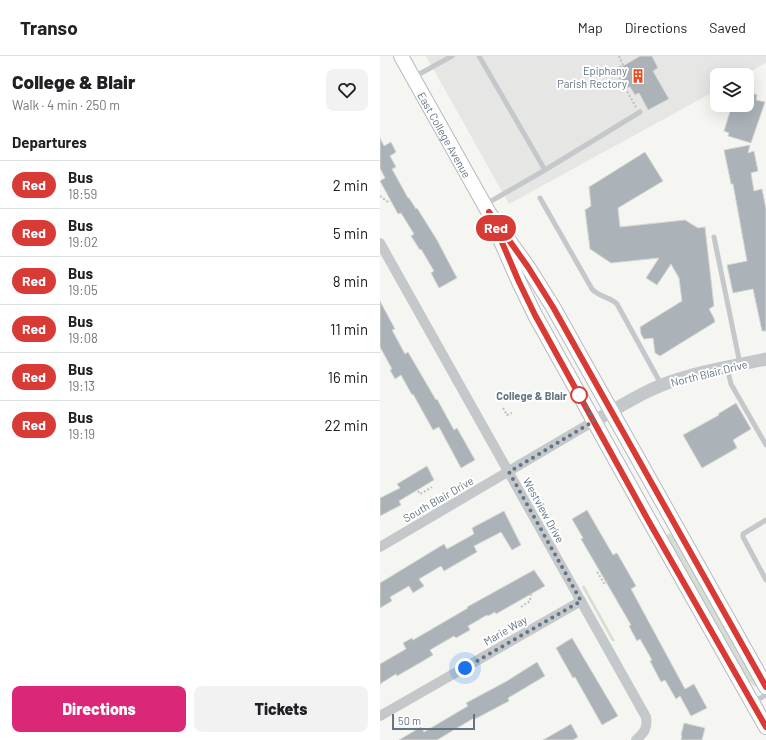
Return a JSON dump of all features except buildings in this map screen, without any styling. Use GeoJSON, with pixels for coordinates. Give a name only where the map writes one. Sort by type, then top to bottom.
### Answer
{"type":"FeatureCollection","features":[{"type":"Feature","properties":{"kind":"main road","name":"East College Avenue"},"geometry":{"type":"LineString","coordinates":[[401,56],[487,209],[532,308],[766,727]]}},
{"type":"Feature","properties":{"kind":"main road","name":"East College Avenue"},"geometry":{"type":"LineString","coordinates":[[487,209],[528,267],[553,307],[766,687]]}},
{"type":"Feature","properties":{"kind":"street","name":"Westview Drive"},"geometry":{"type":"LineString","coordinates":[[380,243],[646,717],[646,727],[641,736],[636,740]]}},
{"type":"Feature","properties":{"kind":"street","name":"North Blair Drive"},"geometry":{"type":"LineString","coordinates":[[594,421],[662,385],[688,376],[766,360]]}},
{"type":"Feature","properties":{"kind":"street","name":"South Blair Drive"},"geometry":{"type":"LineString","coordinates":[[380,547],[594,421]]}},
{"type":"Feature","properties":{"kind":"street","name":"Marie Way"},"geometry":{"type":"LineString","coordinates":[[380,716],[581,601]]}},
{"type":"Feature","properties":{"kind":"lane"},"geometry":{"type":"LineString","coordinates":[[479,56],[545,170]]}},
{"type":"Feature","properties":{"kind":"lane"},"geometry":{"type":"LineString","coordinates":[[413,78],[448,57]]}},
{"type":"Feature","properties":{"kind":"lane"},"geometry":{"type":"LineString","coordinates":[[487,209],[545,170],[640,112]]}},
{"type":"Feature","properties":{"kind":"lane"},"geometry":{"type":"LineString","coordinates":[[540,198],[592,289],[617,304],[662,385]]}},
{"type":"Feature","properties":{"kind":"lane"},"geometry":{"type":"LineString","coordinates":[[714,237],[734,366],[731,384],[766,445]]}},
{"type":"Feature","properties":{"kind":"lane"},"geometry":{"type":"LineString","coordinates":[[766,520],[743,534],[743,537],[766,580]]}},
{"type":"Feature","properties":{"kind":"lane"},"geometry":{"type":"LineString","coordinates":[[752,702],[766,694]]}},
{"type":"Feature","properties":{"kind":"path"},"geometry":{"type":"LineString","coordinates":[[619,56],[624,65],[615,70],[640,112]]}},
{"type":"Feature","properties":{"kind":"path"},"geometry":{"type":"LineString","coordinates":[[380,196],[388,202],[390,201]]}},
{"type":"Feature","properties":{"kind":"path"},"geometry":{"type":"LineString","coordinates":[[503,408],[507,416],[512,413]]}},
{"type":"Feature","properties":{"kind":"path"},"geometry":{"type":"LineString","coordinates":[[418,492],[420,494],[432,487]]}},
{"type":"Feature","properties":{"kind":"path"},"geometry":{"type":"LineString","coordinates":[[597,572],[604,583],[610,580]]}},
{"type":"Feature","properties":{"kind":"path"},"geometry":{"type":"LineString","coordinates":[[521,608],[530,601],[531,592]]}},
{"type":"Feature","properties":{"kind":"shaded area"},"geometry":{"type":"Polygon","coordinates":[[[426,56],[766,56],[766,63],[754,70],[754,68],[710,68],[710,94],[509,204],[426,56]]]}},
{"type":"Feature","properties":{"kind":"shaded area"},"geometry":{"type":"Polygon","coordinates":[[[670,533],[685,554],[759,687],[754,686],[746,678],[666,535],[670,533]]]}},
{"type":"Feature","properties":{"kind":"shaded area"},"geometry":{"type":"Polygon","coordinates":[[[584,585],[615,641],[612,641],[582,587],[584,585]]]}},
{"type":"Feature","properties":{"kind":"bus line","name":"Red"},"geometry":{"type":"LineString","coordinates":[[766,687],[553,307],[528,267],[489,212],[535,315],[648,520],[766,727]]}},
{"type":"Feature","properties":{"kind":"place","name":"Epiphany Parish Rectory"},"geometry":{"type":"Point","coordinates":[638,76]}},
{"type":"Feature","properties":{"kind":"place","name":"College & Blair"},"geometry":{"type":"Point","coordinates":[579,395]}},
{"type":"Feature","properties":{"kind":"route"},"geometry":{"type":"LineString","coordinates":[[465,668],[581,601],[509,472],[594,421],[578,392],[579,395]]}}]}
